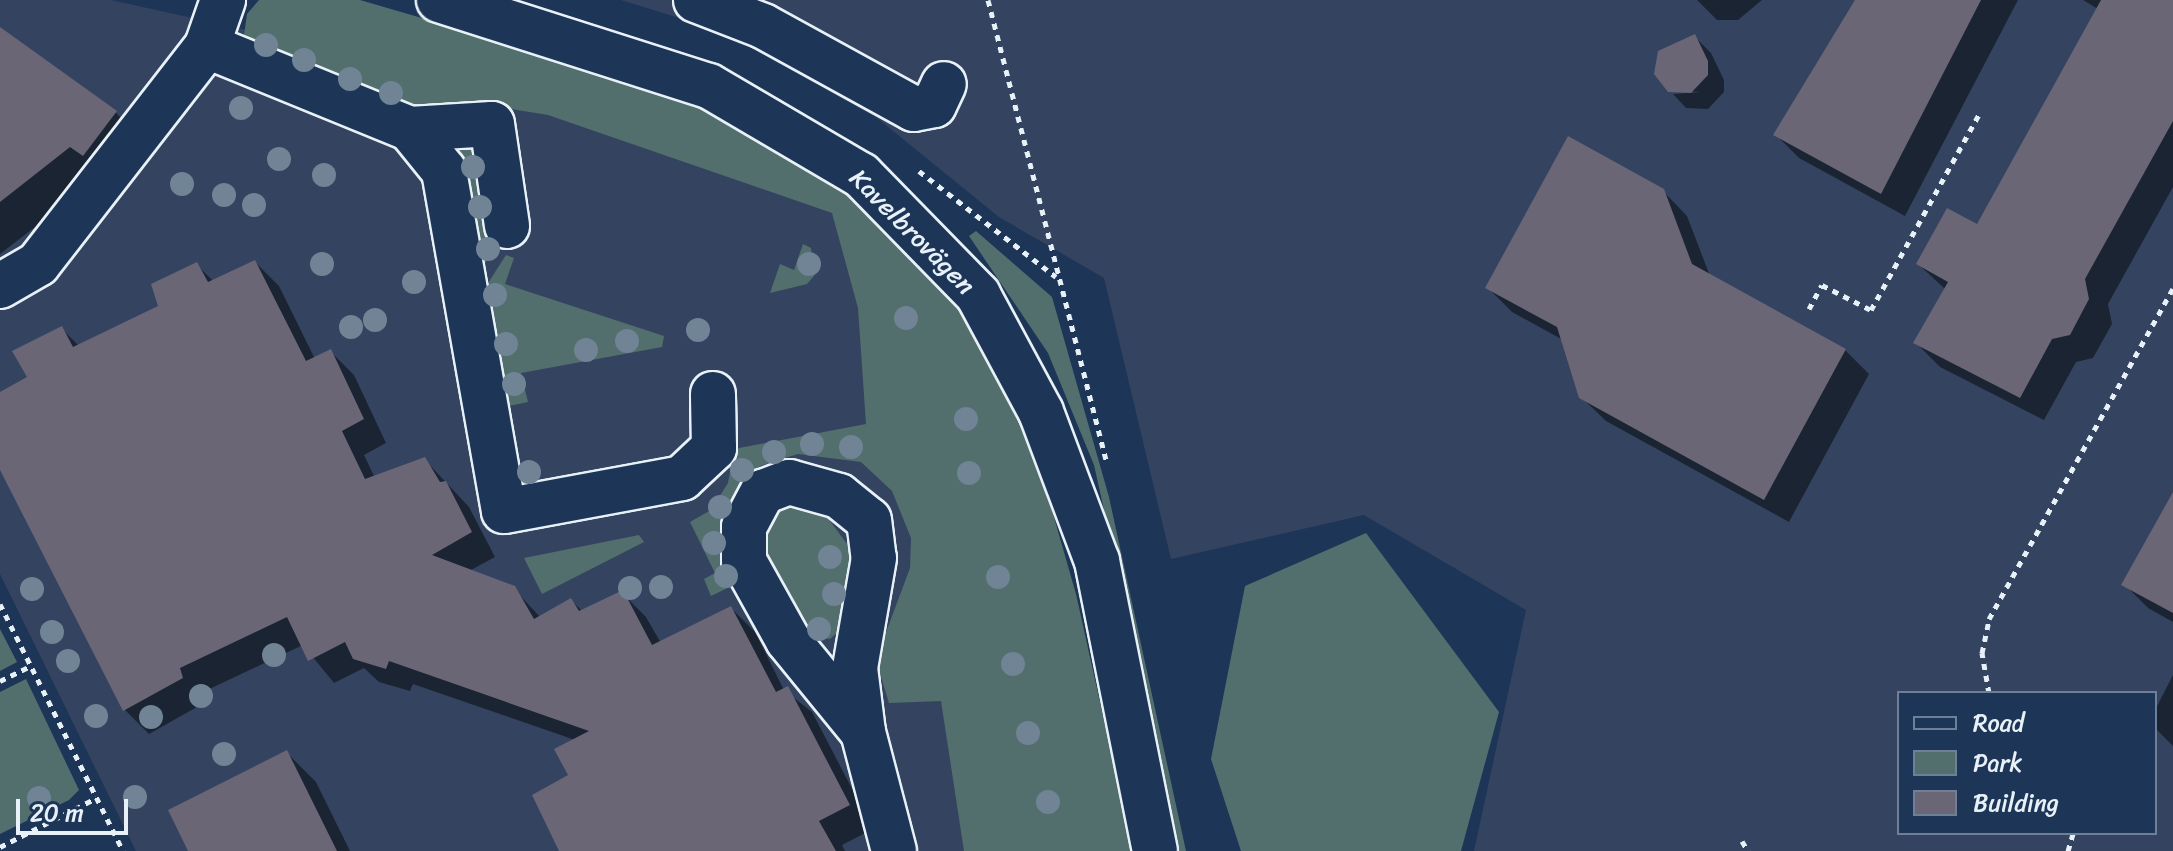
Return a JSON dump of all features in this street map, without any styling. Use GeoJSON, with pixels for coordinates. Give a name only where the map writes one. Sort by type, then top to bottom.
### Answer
{"type":"FeatureCollection","features":[{"type":"Feature","properties":{"kind":"main road"},"geometry":{"type":"LineString","coordinates":[[0,286],[38,264],[207,46],[223,0]]}},
{"type":"Feature","properties":{"kind":"main road","name":"Kavelbrovägen"},"geometry":{"type":"LineString","coordinates":[[439,0],[709,86],[861,175],[978,295],[1041,412],[1097,561],[1155,851]]}},
{"type":"Feature","properties":{"kind":"main road"},"geometry":{"type":"LineString","coordinates":[[696,0],[763,26],[914,109],[934,105],[944,84]]}},
{"type":"Feature","properties":{"kind":"main road"},"geometry":{"type":"LineString","coordinates":[[207,46],[410,129],[492,124],[507,226]]}},
{"type":"Feature","properties":{"kind":"main road"},"geometry":{"type":"LineString","coordinates":[[410,129],[444,171],[504,511],[682,478],[714,448],[713,394]]}},
{"type":"Feature","properties":{"kind":"main road"},"geometry":{"type":"LineString","coordinates":[[863,732],[788,640],[744,561],[744,527],[763,492],[789,482],[839,496],[869,520],[874,558],[855,668],[863,732],[894,851]]}},
{"type":"Feature","properties":{"kind":"path"},"geometry":{"type":"LineString","coordinates":[[988,0],[1108,470]]}},
{"type":"Feature","properties":{"kind":"path"},"geometry":{"type":"LineString","coordinates":[[1809,309],[1822,285],[1871,310],[1981,111]]}},
{"type":"Feature","properties":{"kind":"path"},"geometry":{"type":"LineString","coordinates":[[1989,691],[1982,653],[1989,619],[2173,289]]}},
{"type":"Feature","properties":{"kind":"path"},"geometry":{"type":"LineString","coordinates":[[0,604],[123,851]]}},
{"type":"Feature","properties":{"kind":"path"},"geometry":{"type":"LineString","coordinates":[[0,681],[31,666]]}},
{"type":"Feature","properties":{"kind":"path"},"geometry":{"type":"LineString","coordinates":[[0,847],[96,798]]}},
{"type":"Feature","properties":{"kind":"path"},"geometry":{"type":"LineString","coordinates":[[1742,841],[1748,851]]}},
{"type":"Feature","properties":{"kind":"shaded area"},"geometry":{"type":"Polygon","coordinates":[[[0,0],[111,0],[505,87],[860,212],[1001,851],[136,851],[0,574],[0,0]]]}},
{"type":"Feature","properties":{"kind":"shaded area"},"geometry":{"type":"Polygon","coordinates":[[[621,0],[2173,0],[2173,851],[1474,851],[1526,610],[1364,515],[1171,559],[1104,278],[999,217],[877,118],[721,31],[621,0]]]}},
{"type":"Feature","properties":{"kind":"green space"},"geometry":{"type":"Polygon","coordinates":[[[259,0],[360,0],[685,95],[853,191],[921,260],[981,335],[1031,437],[1076,594],[1133,851],[964,851],[941,701],[889,703],[879,670],[885,635],[910,568],[911,538],[892,491],[861,462],[798,454],[760,466],[728,503],[720,527],[738,583],[711,596],[704,579],[715,573],[690,522],[711,510],[728,483],[734,449],[866,424],[858,308],[832,213],[548,115],[487,105],[435,109],[374,102],[259,55],[244,35],[247,14],[259,0]]]}},
{"type":"Feature","properties":{"kind":"green space"},"geometry":{"type":"Polygon","coordinates":[[[462,140],[483,150],[494,247],[482,269],[452,151],[453,142],[462,140]]]}},
{"type":"Feature","properties":{"kind":"green space"},"geometry":{"type":"Polygon","coordinates":[[[976,231],[1052,297],[1109,497],[1186,851],[1180,851],[1094,465],[1048,353],[969,236],[976,231]]]}},
{"type":"Feature","properties":{"kind":"green space"},"geometry":{"type":"Polygon","coordinates":[[[803,244],[811,248],[814,276],[807,284],[770,293],[780,264],[794,270],[803,244]]]}},
{"type":"Feature","properties":{"kind":"green space"},"geometry":{"type":"Polygon","coordinates":[[[506,255],[514,258],[505,284],[664,336],[662,347],[521,373],[528,402],[509,406],[502,402],[481,294],[506,255]]]}},
{"type":"Feature","properties":{"kind":"green space"},"geometry":{"type":"Polygon","coordinates":[[[783,502],[825,514],[855,555],[847,624],[830,639],[808,636],[795,619],[766,551],[764,535],[783,502]]]}},
{"type":"Feature","properties":{"kind":"green space"},"geometry":{"type":"Polygon","coordinates":[[[1366,533],[1499,712],[1461,851],[1241,851],[1211,759],[1245,586],[1366,533]]]}},
{"type":"Feature","properties":{"kind":"green space"},"geometry":{"type":"Polygon","coordinates":[[[639,535],[644,542],[542,594],[524,558],[639,535]]]}},
{"type":"Feature","properties":{"kind":"green space"},"geometry":{"type":"Polygon","coordinates":[[[0,629],[17,662],[0,671],[0,629]]]}},
{"type":"Feature","properties":{"kind":"green space"},"geometry":{"type":"Polygon","coordinates":[[[26,679],[79,790],[69,800],[0,834],[0,692],[26,679]]]}},
{"type":"Feature","properties":{"kind":"building"},"geometry":{"type":"Polygon","coordinates":[[[1855,0],[1981,0],[1881,194],[1773,135],[1855,0]]]}},
{"type":"Feature","properties":{"kind":"building"},"geometry":{"type":"Polygon","coordinates":[[[2101,0],[2173,0],[2173,121],[2085,279],[2089,299],[2070,335],[2052,339],[2020,398],[1913,343],[1948,282],[1916,264],[1947,208],[1977,224],[2101,0]]]}},
{"type":"Feature","properties":{"kind":"building"},"geometry":{"type":"Polygon","coordinates":[[[0,27],[117,111],[83,156],[70,147],[0,202],[0,27]]]}},
{"type":"Feature","properties":{"kind":"building"},"geometry":{"type":"Polygon","coordinates":[[[1695,34],[1708,61],[1708,75],[1691,93],[1668,92],[1654,74],[1658,51],[1695,34]]]}},
{"type":"Feature","properties":{"kind":"building"},"geometry":{"type":"Polygon","coordinates":[[[1568,136],[1664,189],[1692,264],[1846,349],[1764,500],[1579,398],[1557,327],[1485,288],[1568,136]]]}},
{"type":"Feature","properties":{"kind":"building"},"geometry":{"type":"Polygon","coordinates":[[[255,260],[306,361],[331,349],[364,419],[342,431],[365,479],[425,457],[440,482],[446,481],[472,532],[432,555],[515,586],[534,619],[571,598],[579,611],[623,590],[652,645],[731,606],[776,692],[788,686],[850,805],[819,821],[836,851],[559,851],[532,795],[568,775],[554,749],[589,731],[389,661],[386,669],[353,659],[345,642],[308,661],[287,617],[180,668],[183,678],[123,711],[0,470],[0,392],[27,377],[12,351],[62,326],[73,347],[158,306],[151,284],[197,262],[208,282],[255,260]]]}},
{"type":"Feature","properties":{"kind":"building"},"geometry":{"type":"Polygon","coordinates":[[[2173,492],[2173,613],[2121,585],[2173,492]]]}},
{"type":"Feature","properties":{"kind":"building"},"geometry":{"type":"Polygon","coordinates":[[[287,750],[337,851],[188,851],[168,810],[287,750]]]}}]}
